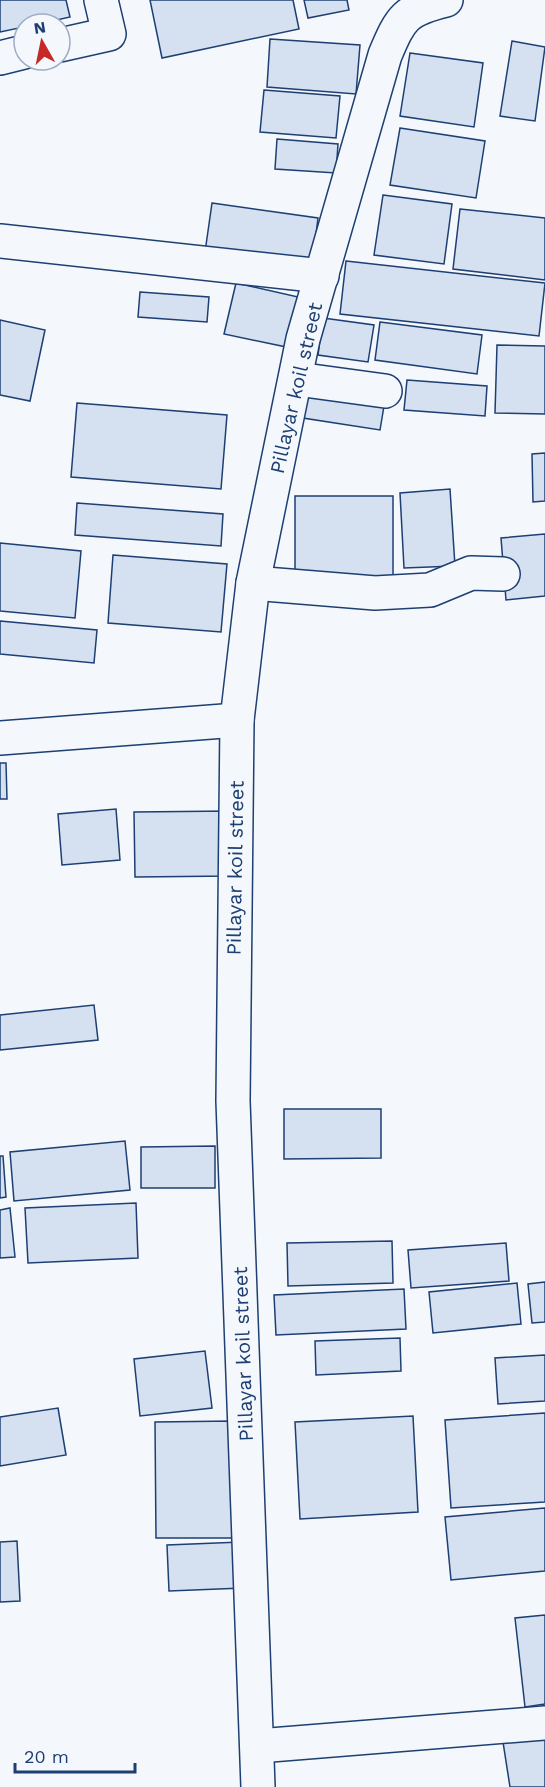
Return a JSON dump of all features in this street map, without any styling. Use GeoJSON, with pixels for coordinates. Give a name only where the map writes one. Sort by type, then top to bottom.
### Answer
{"type":"FeatureCollection","features":[{"type":"Feature","properties":{"kind":"street"},"geometry":{"type":"LineString","coordinates":[[72,42],[109,34],[101,0]]}},
{"type":"Feature","properties":{"kind":"street","name":"Pillayar koil street"},"geometry":{"type":"LineString","coordinates":[[258,1787],[233,1101],[237,720],[253,583],[297,379],[303,339],[385,55],[398,23],[420,6],[446,0]]}},
{"type":"Feature","properties":{"kind":"street"},"geometry":{"type":"LineString","coordinates":[[0,241],[322,276]]}},
{"type":"Feature","properties":{"kind":"street"},"geometry":{"type":"LineString","coordinates":[[297,379],[385,391]]}},
{"type":"Feature","properties":{"kind":"street"},"geometry":{"type":"LineString","coordinates":[[253,583],[375,593],[430,590],[471,573],[503,574]]}},
{"type":"Feature","properties":{"kind":"street"},"geometry":{"type":"LineString","coordinates":[[0,738],[237,720]]}},
{"type":"Feature","properties":{"kind":"street"},"geometry":{"type":"LineString","coordinates":[[258,1746],[545,1723]]}},
{"type":"Feature","properties":{"kind":"building"},"geometry":{"type":"Polygon","coordinates":[[[0,0],[66,0],[69,12],[12,12],[12,30],[0,32],[0,0]]]}},
{"type":"Feature","properties":{"kind":"building"},"geometry":{"type":"Polygon","coordinates":[[[150,0],[293,0],[299,29],[162,58],[150,0]]]}},
{"type":"Feature","properties":{"kind":"building"},"geometry":{"type":"Polygon","coordinates":[[[304,0],[347,0],[349,10],[308,18],[304,0]]]}},
{"type":"Feature","properties":{"kind":"building"},"geometry":{"type":"Polygon","coordinates":[[[270,39],[360,45],[356,94],[267,87],[270,39]]]}},
{"type":"Feature","properties":{"kind":"building"},"geometry":{"type":"Polygon","coordinates":[[[512,41],[545,47],[535,121],[500,116],[512,41]]]}},
{"type":"Feature","properties":{"kind":"building"},"geometry":{"type":"Polygon","coordinates":[[[410,53],[483,63],[474,127],[400,116],[410,53]]]}},
{"type":"Feature","properties":{"kind":"building"},"geometry":{"type":"Polygon","coordinates":[[[264,90],[340,96],[336,138],[260,132],[264,90]]]}},
{"type":"Feature","properties":{"kind":"building"},"geometry":{"type":"Polygon","coordinates":[[[400,128],[485,141],[476,198],[390,185],[400,128]]]}},
{"type":"Feature","properties":{"kind":"building"},"geometry":{"type":"Polygon","coordinates":[[[277,139],[338,144],[336,173],[275,169],[277,139]]]}},
{"type":"Feature","properties":{"kind":"building"},"geometry":{"type":"Polygon","coordinates":[[[383,195],[452,204],[444,264],[374,255],[383,195]]]}},
{"type":"Feature","properties":{"kind":"building"},"geometry":{"type":"Polygon","coordinates":[[[212,203],[318,218],[312,266],[205,252],[212,203]]]}},
{"type":"Feature","properties":{"kind":"building"},"geometry":{"type":"Polygon","coordinates":[[[460,209],[545,218],[545,280],[453,269],[460,209]]]}},
{"type":"Feature","properties":{"kind":"building"},"geometry":{"type":"Polygon","coordinates":[[[346,261],[545,283],[539,336],[340,314],[346,261]]]}},
{"type":"Feature","properties":{"kind":"building"},"geometry":{"type":"Polygon","coordinates":[[[236,283],[307,299],[296,349],[224,334],[236,283]]]}},
{"type":"Feature","properties":{"kind":"building"},"geometry":{"type":"Polygon","coordinates":[[[140,292],[209,297],[207,322],[138,317],[140,292]]]}},
{"type":"Feature","properties":{"kind":"building"},"geometry":{"type":"Polygon","coordinates":[[[323,318],[374,325],[368,362],[318,355],[323,318]]]}},
{"type":"Feature","properties":{"kind":"building"},"geometry":{"type":"Polygon","coordinates":[[[0,320],[45,330],[30,401],[0,395],[0,320]]]}},
{"type":"Feature","properties":{"kind":"building"},"geometry":{"type":"Polygon","coordinates":[[[380,322],[482,335],[477,374],[375,360],[380,322]]]}},
{"type":"Feature","properties":{"kind":"building"},"geometry":{"type":"Polygon","coordinates":[[[497,345],[545,346],[545,414],[495,413],[497,345]]]}},
{"type":"Feature","properties":{"kind":"building"},"geometry":{"type":"Polygon","coordinates":[[[407,380],[487,386],[485,416],[404,410],[407,380]]]}},
{"type":"Feature","properties":{"kind":"building"},"geometry":{"type":"Polygon","coordinates":[[[307,388],[385,400],[380,430],[303,418],[307,388]]]}},
{"type":"Feature","properties":{"kind":"building"},"geometry":{"type":"Polygon","coordinates":[[[77,403],[227,415],[221,489],[71,477],[77,403]]]}},
{"type":"Feature","properties":{"kind":"building"},"geometry":{"type":"Polygon","coordinates":[[[545,453],[545,501],[533,502],[532,454],[545,453]]]}},
{"type":"Feature","properties":{"kind":"building"},"geometry":{"type":"Polygon","coordinates":[[[450,489],[455,566],[404,568],[400,493],[450,489]]]}},
{"type":"Feature","properties":{"kind":"building"},"geometry":{"type":"Polygon","coordinates":[[[295,496],[393,496],[393,578],[295,578],[295,496]]]}},
{"type":"Feature","properties":{"kind":"building"},"geometry":{"type":"Polygon","coordinates":[[[77,503],[223,514],[221,546],[75,535],[77,503]]]}},
{"type":"Feature","properties":{"kind":"building"},"geometry":{"type":"Polygon","coordinates":[[[545,534],[545,596],[506,600],[501,538],[545,534]]]}},
{"type":"Feature","properties":{"kind":"building"},"geometry":{"type":"Polygon","coordinates":[[[0,543],[81,551],[75,618],[0,611],[0,543]]]}},
{"type":"Feature","properties":{"kind":"building"},"geometry":{"type":"Polygon","coordinates":[[[113,555],[227,564],[221,632],[108,623],[113,555]]]}},
{"type":"Feature","properties":{"kind":"building"},"geometry":{"type":"Polygon","coordinates":[[[0,621],[97,630],[94,663],[0,654],[0,621]]]}},
{"type":"Feature","properties":{"kind":"building"},"geometry":{"type":"Polygon","coordinates":[[[0,763],[6,763],[7,799],[0,799],[0,763]]]}},
{"type":"Feature","properties":{"kind":"building"},"geometry":{"type":"Polygon","coordinates":[[[116,809],[120,860],[62,865],[58,814],[116,809]]]}},
{"type":"Feature","properties":{"kind":"building"},"geometry":{"type":"Polygon","coordinates":[[[231,811],[231,876],[135,877],[134,812],[231,811]]]}},
{"type":"Feature","properties":{"kind":"building"},"geometry":{"type":"Polygon","coordinates":[[[94,1005],[98,1040],[0,1050],[0,1015],[94,1005]]]}},
{"type":"Feature","properties":{"kind":"building"},"geometry":{"type":"Polygon","coordinates":[[[284,1109],[381,1109],[381,1158],[284,1159],[284,1109]]]}},
{"type":"Feature","properties":{"kind":"building"},"geometry":{"type":"Polygon","coordinates":[[[125,1141],[130,1190],[14,1201],[10,1152],[125,1141]]]}},
{"type":"Feature","properties":{"kind":"building"},"geometry":{"type":"Polygon","coordinates":[[[215,1146],[215,1188],[141,1188],[141,1147],[215,1146]]]}},
{"type":"Feature","properties":{"kind":"building"},"geometry":{"type":"Polygon","coordinates":[[[0,1156],[3,1156],[6,1197],[0,1198],[0,1156]]]}},
{"type":"Feature","properties":{"kind":"building"},"geometry":{"type":"Polygon","coordinates":[[[136,1203],[138,1258],[28,1263],[25,1208],[136,1203]]]}},
{"type":"Feature","properties":{"kind":"building"},"geometry":{"type":"Polygon","coordinates":[[[10,1208],[15,1257],[0,1258],[0,1210],[10,1208]]]}},
{"type":"Feature","properties":{"kind":"building"},"geometry":{"type":"Polygon","coordinates":[[[392,1241],[393,1283],[288,1286],[287,1243],[392,1241]]]}},
{"type":"Feature","properties":{"kind":"building"},"geometry":{"type":"Polygon","coordinates":[[[506,1243],[509,1281],[411,1288],[408,1250],[506,1243]]]}},
{"type":"Feature","properties":{"kind":"building"},"geometry":{"type":"Polygon","coordinates":[[[545,1282],[545,1322],[532,1323],[528,1284],[545,1282]]]}},
{"type":"Feature","properties":{"kind":"building"},"geometry":{"type":"Polygon","coordinates":[[[517,1283],[521,1324],[433,1333],[429,1292],[517,1283]]]}},
{"type":"Feature","properties":{"kind":"building"},"geometry":{"type":"Polygon","coordinates":[[[404,1289],[406,1329],[276,1335],[274,1295],[404,1289]]]}},
{"type":"Feature","properties":{"kind":"building"},"geometry":{"type":"Polygon","coordinates":[[[400,1338],[401,1371],[316,1375],[315,1341],[400,1338]]]}},
{"type":"Feature","properties":{"kind":"building"},"geometry":{"type":"Polygon","coordinates":[[[205,1351],[212,1408],[140,1416],[134,1359],[205,1351]]]}},
{"type":"Feature","properties":{"kind":"building"},"geometry":{"type":"Polygon","coordinates":[[[545,1355],[545,1401],[498,1404],[495,1358],[545,1355]]]}},
{"type":"Feature","properties":{"kind":"building"},"geometry":{"type":"Polygon","coordinates":[[[58,1408],[66,1455],[0,1466],[0,1417],[58,1408]]]}},
{"type":"Feature","properties":{"kind":"building"},"geometry":{"type":"Polygon","coordinates":[[[545,1413],[545,1502],[451,1508],[445,1420],[545,1413]]]}},
{"type":"Feature","properties":{"kind":"building"},"geometry":{"type":"Polygon","coordinates":[[[413,1416],[418,1512],[300,1519],[295,1422],[413,1416]]]}},
{"type":"Feature","properties":{"kind":"building"},"geometry":{"type":"Polygon","coordinates":[[[233,1421],[233,1538],[156,1538],[155,1422],[233,1421]]]}},
{"type":"Feature","properties":{"kind":"building"},"geometry":{"type":"Polygon","coordinates":[[[545,1508],[545,1571],[451,1580],[445,1517],[545,1508]]]}},
{"type":"Feature","properties":{"kind":"building"},"geometry":{"type":"Polygon","coordinates":[[[17,1541],[20,1601],[0,1602],[0,1542],[17,1541]]]}},
{"type":"Feature","properties":{"kind":"building"},"geometry":{"type":"Polygon","coordinates":[[[241,1542],[243,1588],[169,1591],[167,1545],[241,1542]]]}},
{"type":"Feature","properties":{"kind":"building"},"geometry":{"type":"Polygon","coordinates":[[[545,1615],[545,1704],[525,1707],[515,1618],[545,1615]]]}},
{"type":"Feature","properties":{"kind":"building"},"geometry":{"type":"Polygon","coordinates":[[[545,1735],[545,1787],[510,1787],[503,1742],[545,1735]]]}}]}
